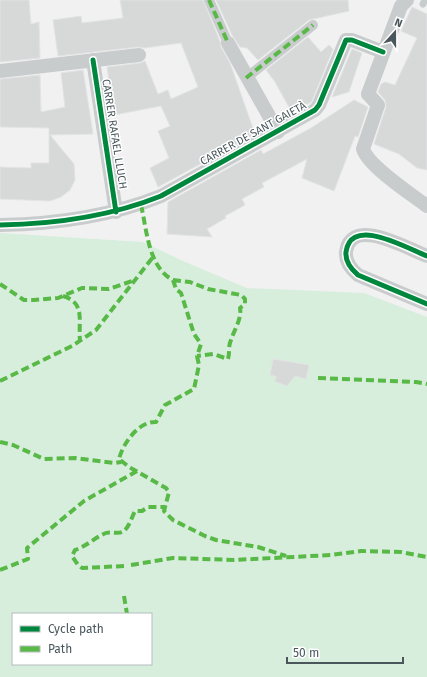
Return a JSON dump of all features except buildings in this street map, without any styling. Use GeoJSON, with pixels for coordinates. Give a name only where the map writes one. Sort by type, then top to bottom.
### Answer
{"type":"FeatureCollection","features":[{"type":"Feature","properties":{"kind":"street","name":"CARRER DE SANT GAIETÀ"},"geometry":{"type":"LineString","coordinates":[[209,0],[228,43],[246,78],[278,132]]}},
{"type":"Feature","properties":{"kind":"street"},"geometry":{"type":"LineString","coordinates":[[407,0],[401,6],[368,94],[369,97],[378,103],[364,145],[364,154],[373,164],[427,206]]}},
{"type":"Feature","properties":{"kind":"street"},"geometry":{"type":"LineString","coordinates":[[246,78],[313,24]]}},
{"type":"Feature","properties":{"kind":"street","name":"CARRER DE SANT GAIETÀ"},"geometry":{"type":"LineString","coordinates":[[0,225],[49,224],[116,212],[161,196],[278,132],[318,108],[346,40],[352,40],[383,52]]}},
{"type":"Feature","properties":{"kind":"street"},"geometry":{"type":"LineString","coordinates":[[0,71],[139,54]]}},
{"type":"Feature","properties":{"kind":"street","name":"CARRER RAFAEL LLUCH"},"geometry":{"type":"LineString","coordinates":[[93,60],[116,212]]}},
{"type":"Feature","properties":{"kind":"street"},"geometry":{"type":"LineString","coordinates":[[427,256],[378,236],[358,234],[351,239],[346,258],[352,270],[358,275],[427,304]]}},
{"type":"Feature","properties":{"kind":"green space"},"geometry":{"type":"Polygon","coordinates":[[[0,233],[143,242],[247,288],[364,293],[427,317],[427,677],[0,677],[0,233]]]}},
{"type":"Feature","properties":{"kind":"marked path"},"geometry":{"type":"LineString","coordinates":[[209,0],[228,43]]}},
{"type":"Feature","properties":{"kind":"marked path"},"geometry":{"type":"LineString","coordinates":[[246,78],[313,25]]}},
{"type":"Feature","properties":{"kind":"marked path"},"geometry":{"type":"LineString","coordinates":[[141,205],[153,257],[158,266],[173,280],[176,289],[181,293],[194,334],[201,344],[197,356],[199,365],[194,389],[165,405],[156,422],[144,425],[138,429],[124,446],[119,459],[129,467],[166,488],[169,492],[164,511],[173,520],[216,540],[258,547],[286,556]]}},
{"type":"Feature","properties":{"kind":"marked path"},"geometry":{"type":"LineString","coordinates":[[0,381],[72,346],[96,330],[153,257]]}},
{"type":"Feature","properties":{"kind":"marked path"},"geometry":{"type":"LineString","coordinates":[[0,284],[24,300],[34,300],[58,298],[82,288],[109,289],[135,280]]}},
{"type":"Feature","properties":{"kind":"marked path"},"geometry":{"type":"LineString","coordinates":[[173,280],[190,282],[208,289],[241,295],[245,299],[245,304],[240,308],[239,320],[230,342],[228,359],[213,354],[197,356]]}},
{"type":"Feature","properties":{"kind":"marked path"},"geometry":{"type":"LineString","coordinates":[[63,296],[70,299],[78,308],[80,320],[80,341]]}},
{"type":"Feature","properties":{"kind":"marked path"},"geometry":{"type":"LineString","coordinates":[[318,378],[416,382],[427,384]]}},
{"type":"Feature","properties":{"kind":"marked path"},"geometry":{"type":"LineString","coordinates":[[0,442],[13,445],[44,459],[75,458],[115,463],[121,462]]}},
{"type":"Feature","properties":{"kind":"marked path"},"geometry":{"type":"LineString","coordinates":[[0,570],[28,559],[27,548],[84,501],[137,471]]}},
{"type":"Feature","properties":{"kind":"marked path"},"geometry":{"type":"LineString","coordinates":[[124,566],[82,568],[72,556],[75,550],[102,535],[108,533],[120,533],[124,531],[135,511],[142,511],[148,507],[164,507]]}},
{"type":"Feature","properties":{"kind":"marked path"},"geometry":{"type":"LineString","coordinates":[[131,565],[173,558],[234,560],[331,555],[361,551],[401,552],[427,557]]}},
{"type":"Feature","properties":{"kind":"marked path"},"geometry":{"type":"LineString","coordinates":[[124,596],[127,613]]}},
{"type":"Feature","properties":{"kind":"cycle path"},"geometry":{"type":"LineString","coordinates":[[0,225],[41,223],[82,218],[122,209],[161,196],[315,110],[319,105],[346,40],[352,40],[383,52]]}},
{"type":"Feature","properties":{"kind":"cycle path"},"geometry":{"type":"LineString","coordinates":[[93,60],[116,212]]}},
{"type":"Feature","properties":{"kind":"cycle path"},"geometry":{"type":"LineString","coordinates":[[427,256],[394,242],[369,235],[358,236],[350,241],[346,252],[346,259],[349,265],[358,275],[427,304]]}}]}
